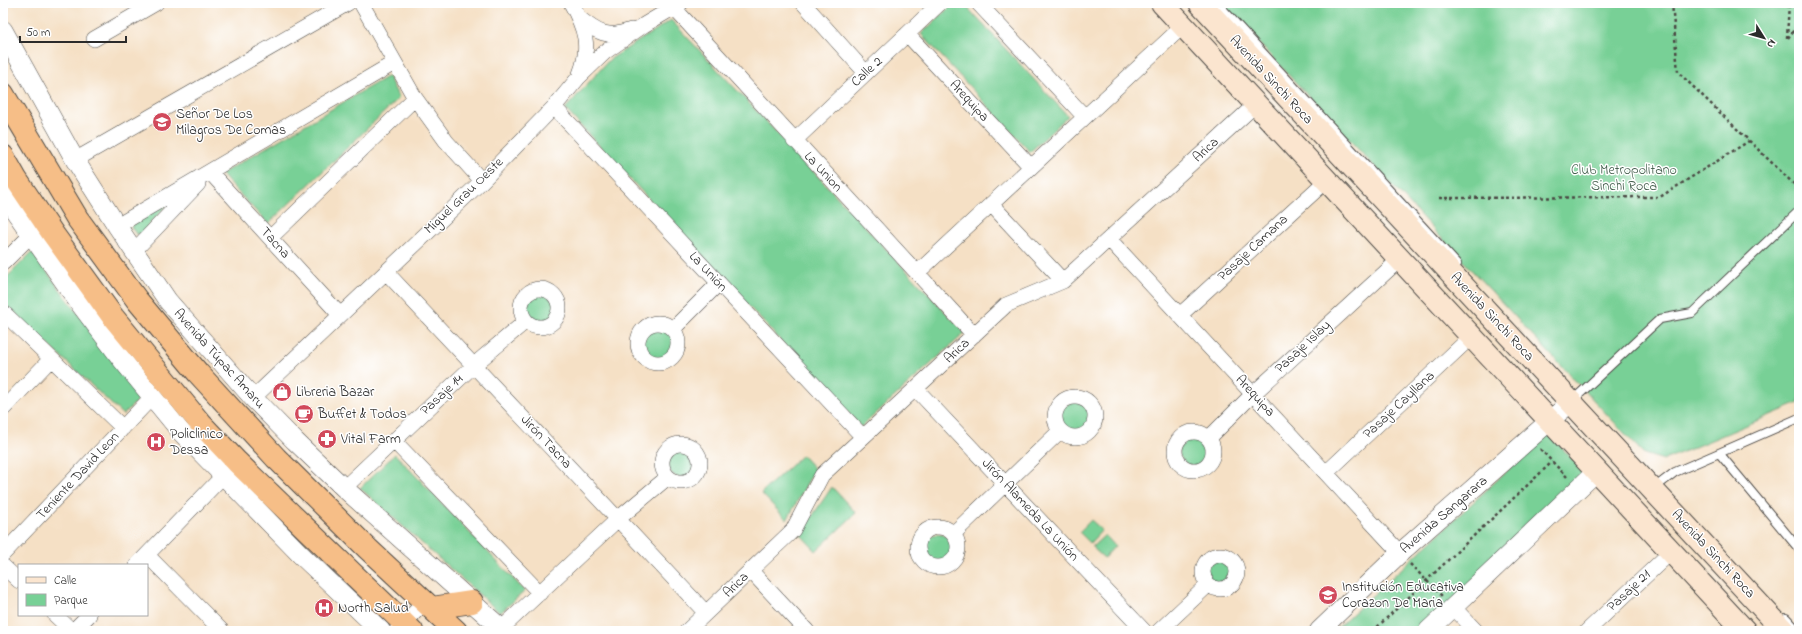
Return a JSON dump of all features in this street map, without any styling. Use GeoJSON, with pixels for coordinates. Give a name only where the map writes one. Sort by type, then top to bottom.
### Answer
{"type":"FeatureCollection","features":[{"type":"Feature","properties":{"kind":"highway","name":"Avenida Túpac Amaru"},"geometry":{"type":"LineString","coordinates":[[3,94],[77,218],[137,300],[198,373],[276,458],[456,631]]}},
{"type":"Feature","properties":{"kind":"highway"},"geometry":{"type":"LineString","coordinates":[[3,156],[16,179],[53,234],[113,317],[183,404],[237,462],[404,628]]}},
{"type":"Feature","properties":{"kind":"highway"},"geometry":{"type":"LineString","coordinates":[[429,605],[472,602]]}},
{"type":"Feature","properties":{"kind":"main road","name":"Avenida Sinchi Roca"},"geometry":{"type":"LineString","coordinates":[[1162,3],[1551,421],[1743,630]]}},
{"type":"Feature","properties":{"kind":"main road","name":"Avenida Sinchi Roca"},"geometry":{"type":"LineString","coordinates":[[1200,3],[1384,192],[1577,397],[1783,622]]}},
{"type":"Feature","properties":{"kind":"main road"},"geometry":{"type":"LineString","coordinates":[[1633,510],[1658,485]]}},
{"type":"Feature","properties":{"kind":"street"},"geometry":{"type":"LineString","coordinates":[[94,39],[156,3]]}},
{"type":"Feature","properties":{"kind":"street"},"geometry":{"type":"LineString","coordinates":[[75,160],[348,3]]}},
{"type":"Feature","properties":{"kind":"street"},"geometry":{"type":"LineString","coordinates":[[361,3],[415,98],[446,141],[482,181]]}},
{"type":"Feature","properties":{"kind":"street"},"geometry":{"type":"LineString","coordinates":[[571,3],[579,18],[587,49],[586,60],[579,77]]}},
{"type":"Feature","properties":{"kind":"street"},"geometry":{"type":"LineString","coordinates":[[803,3],[866,73]]}},
{"type":"Feature","properties":{"kind":"street","name":"Calle 2"},"geometry":{"type":"LineString","coordinates":[[794,141],[940,3]]}},
{"type":"Feature","properties":{"kind":"street"},"geometry":{"type":"LineString","coordinates":[[978,3],[1085,117]]}},
{"type":"Feature","properties":{"kind":"street","name":"Miguel Grau Oeste"},"geometry":{"type":"LineString","coordinates":[[253,398],[482,181],[554,107],[579,77],[605,52],[644,25],[677,5]]}},
{"type":"Feature","properties":{"kind":"street","name":"La Union"},"geometry":{"type":"LineString","coordinates":[[677,5],[794,141],[974,335]]}},
{"type":"Feature","properties":{"kind":"street"},"geometry":{"type":"LineString","coordinates":[[579,18],[595,30],[607,35],[621,34],[644,25]]}},
{"type":"Feature","properties":{"kind":"street"},"geometry":{"type":"LineString","coordinates":[[917,273],[1183,26]]}},
{"type":"Feature","properties":{"kind":"street","name":"Avenida Túpac Amaru"},"geometry":{"type":"LineString","coordinates":[[3,30],[75,160],[134,252],[168,301],[253,398],[344,488],[503,630]]}},
{"type":"Feature","properties":{"kind":"street","name":"Arequipa"},"geometry":{"type":"LineString","coordinates":[[907,34],[1031,167]]}},
{"type":"Feature","properties":{"kind":"street"},"geometry":{"type":"LineString","coordinates":[[117,226],[394,63]]}},
{"type":"Feature","properties":{"kind":"street"},"geometry":{"type":"LineString","coordinates":[[270,238],[415,98]]}},
{"type":"Feature","properties":{"kind":"street","name":"Arica"},"geometry":{"type":"LineString","coordinates":[[688,631],[793,530],[822,475],[1006,305],[1063,281],[1256,104]]}},
{"type":"Feature","properties":{"kind":"street","name":"La Unión"},"geometry":{"type":"LineString","coordinates":[[554,107],[863,437]]}},
{"type":"Feature","properties":{"kind":"street"},"geometry":{"type":"LineString","coordinates":[[134,252],[210,172]]}},
{"type":"Feature","properties":{"kind":"street","name":"Tacna"},"geometry":{"type":"LineString","coordinates":[[210,172],[340,315]]}},
{"type":"Feature","properties":{"kind":"street","name":"Pasaje Camana"},"geometry":{"type":"LineString","coordinates":[[1180,315],[1327,180]]}},
{"type":"Feature","properties":{"kind":"street"},"geometry":{"type":"LineString","coordinates":[[3,194],[30,235],[86,312],[181,432],[301,555],[381,631]]}},
{"type":"Feature","properties":{"kind":"street"},"geometry":{"type":"LineString","coordinates":[[991,204],[1063,281]]}},
{"type":"Feature","properties":{"kind":"street"},"geometry":{"type":"LineString","coordinates":[[3,263],[30,235]]}},
{"type":"Feature","properties":{"kind":"street","name":"Arequipa"},"geometry":{"type":"LineString","coordinates":[[1109,239],[1400,553]]}},
{"type":"Feature","properties":{"kind":"street","name":"Pasaje Islay"},"geometry":{"type":"LineString","coordinates":[[1208,438],[1253,394],[1400,259]]}},
{"type":"Feature","properties":{"kind":"street","name":"Jirón Tacna"},"geometry":{"type":"LineString","coordinates":[[386,272],[706,613]]}},
{"type":"Feature","properties":{"kind":"street"},"geometry":{"type":"LineString","coordinates":[[673,329],[718,283]]}},
{"type":"Feature","properties":{"kind":"street"},"geometry":{"type":"LineString","coordinates":[[3,312],[123,428]]}},
{"type":"Feature","properties":{"kind":"street","name":"Pasaje 14"},"geometry":{"type":"LineString","coordinates":[[344,488],[474,365],[526,321]]}},
{"type":"Feature","properties":{"kind":"street","name":"Pasaje Cayllana"},"geometry":{"type":"LineString","coordinates":[[1326,473],[1472,336]]}},
{"type":"Feature","properties":{"kind":"street"},"geometry":{"type":"LineString","coordinates":[[3,409],[51,359]]}},
{"type":"Feature","properties":{"kind":"street","name":"Jirón Alameda La Unión"},"geometry":{"type":"LineString","coordinates":[[916,389],[1144,631]]}},
{"type":"Feature","properties":{"kind":"street","name":"Teniente David Leon"},"geometry":{"type":"LineString","coordinates":[[3,554],[152,397]]}},
{"type":"Feature","properties":{"kind":"street","name":"Avenida Sangarara"},"geometry":{"type":"LineString","coordinates":[[1319,631],[1400,553],[1577,397]]}},
{"type":"Feature","properties":{"kind":"street"},"geometry":{"type":"LineString","coordinates":[[953,534],[1004,483],[1060,431]]}},
{"type":"Feature","properties":{"kind":"street"},"geometry":{"type":"LineString","coordinates":[[394,441],[540,593]]}},
{"type":"Feature","properties":{"kind":"street"},"geometry":{"type":"LineString","coordinates":[[1428,631],[1597,472]]}},
{"type":"Feature","properties":{"kind":"street"},"geometry":{"type":"LineString","coordinates":[[142,560],[223,476]]}},
{"type":"Feature","properties":{"kind":"street"},"geometry":{"type":"LineString","coordinates":[[503,630],[618,519],[668,476]]}},
{"type":"Feature","properties":{"kind":"street","name":"Pasaje 21"},"geometry":{"type":"LineString","coordinates":[[1587,631],[1671,552]]}},
{"type":"Feature","properties":{"kind":"street"},"geometry":{"type":"LineString","coordinates":[[148,565],[222,631]]}},
{"type":"Feature","properties":{"kind":"street"},"geometry":{"type":"LineString","coordinates":[[3,566],[18,580]]}},
{"type":"Feature","properties":{"kind":"street"},"geometry":{"type":"LineString","coordinates":[[751,571],[807,631]]}},
{"type":"Feature","properties":{"kind":"street"},"geometry":{"type":"LineString","coordinates":[[1159,631],[1208,584]]}},
{"type":"Feature","properties":{"kind":"street"},"geometry":{"type":"LineString","coordinates":[[404,628],[429,605]]}},
{"type":"Feature","properties":{"kind":"street"},"geometry":{"type":"LineString","coordinates":[[1453,607],[1476,631]]}},
{"type":"Feature","properties":{"kind":"street"},"geometry":{"type":"LineString","coordinates":[[56,616],[73,631],[88,616]]}},
{"type":"Feature","properties":{"kind":"lane"},"geometry":{"type":"LineString","coordinates":[[1217,3],[1384,192],[1465,272]]}},
{"type":"Feature","properties":{"kind":"lane"},"geometry":{"type":"LineString","coordinates":[[1577,397],[1660,319],[1692,313],[1799,211]]}},
{"type":"Feature","properties":{"kind":"lane"},"geometry":{"type":"LineString","coordinates":[[1658,485],[1675,472],[1799,418]]}},
{"type":"Feature","properties":{"kind":"lane"},"geometry":{"type":"LineString","coordinates":[[1719,453],[1799,548]]}},
{"type":"Feature","properties":{"kind":"lane"},"geometry":{"type":"LineString","coordinates":[[1783,622],[1798,631]]}},
{"type":"Feature","properties":{"kind":"path"},"geometry":{"type":"LineString","coordinates":[[1672,3],[1678,72],[1799,189]]}},
{"type":"Feature","properties":{"kind":"path"},"geometry":{"type":"LineString","coordinates":[[1789,3],[1787,38],[1799,23]]}},
{"type":"Feature","properties":{"kind":"path"},"geometry":{"type":"LineString","coordinates":[[1439,198],[1660,198],[1748,141]]}},
{"type":"Feature","properties":{"kind":"path"},"geometry":{"type":"LineString","coordinates":[[1530,440],[1579,489]]}},
{"type":"Feature","properties":{"kind":"path"},"geometry":{"type":"LineString","coordinates":[[1373,631],[1552,462]]}},
{"type":"Feature","properties":{"kind":"path"},"geometry":{"type":"LineString","coordinates":[[1400,553],[1453,607]]}},
{"type":"Feature","properties":{"kind":"green space"},"geometry":{"type":"Polygon","coordinates":[[[954,3],[963,3],[1068,116],[1030,152],[921,34],[954,3]]]}},
{"type":"Feature","properties":{"kind":"green space","name":"Club Metropolitano Sinchi Roca"},"geometry":{"type":"Polygon","coordinates":[[[1221,3],[1799,3],[1799,403],[1664,460],[1644,454],[1221,3]]]}},
{"type":"Feature","properties":{"kind":"green space"},"geometry":{"type":"Polygon","coordinates":[[[671,20],[965,333],[861,427],[565,109],[609,60],[671,20]]]}},
{"type":"Feature","properties":{"kind":"green space"},"geometry":{"type":"Polygon","coordinates":[[[388,76],[399,98],[268,224],[221,174],[388,76]]]}},
{"type":"Feature","properties":{"kind":"green space"},"geometry":{"type":"Polygon","coordinates":[[[170,202],[141,234],[136,234],[131,227],[133,224],[170,202]]]}},
{"type":"Feature","properties":{"kind":"green space"},"geometry":{"type":"Polygon","coordinates":[[[32,252],[141,397],[123,415],[3,302],[3,281],[32,252]]]}},
{"type":"Feature","properties":{"kind":"green space"},"geometry":{"type":"Polygon","coordinates":[[[537,292],[543,292],[553,299],[556,308],[555,314],[549,321],[543,324],[537,324],[527,317],[524,311],[524,305],[531,295],[537,292]]]}},
{"type":"Feature","properties":{"kind":"green space"},"geometry":{"type":"Polygon","coordinates":[[[657,325],[663,326],[669,330],[673,336],[673,348],[669,354],[663,358],[657,359],[651,358],[645,354],[641,348],[640,342],[641,336],[645,330],[651,326],[657,325]]]}},
{"type":"Feature","properties":{"kind":"green space"},"geometry":{"type":"Polygon","coordinates":[[[1075,402],[1086,406],[1090,417],[1086,428],[1075,432],[1064,428],[1060,417],[1064,406],[1075,402]]]}},
{"type":"Feature","properties":{"kind":"green space"},"geometry":{"type":"Polygon","coordinates":[[[1548,433],[1588,476],[1420,631],[1334,631],[1548,433]]]}},
{"type":"Feature","properties":{"kind":"green space"},"geometry":{"type":"Polygon","coordinates":[[[1194,436],[1205,440],[1209,451],[1205,462],[1194,466],[1183,462],[1179,451],[1183,440],[1194,436]]]}},
{"type":"Feature","properties":{"kind":"green space"},"geometry":{"type":"Polygon","coordinates":[[[682,450],[692,454],[696,464],[692,474],[682,478],[672,474],[668,464],[672,454],[682,450]]]}},
{"type":"Feature","properties":{"kind":"green space"},"geometry":{"type":"Polygon","coordinates":[[[395,454],[525,591],[500,613],[360,488],[395,454]]]}},
{"type":"Feature","properties":{"kind":"green space"},"geometry":{"type":"Polygon","coordinates":[[[802,455],[815,469],[787,520],[761,493],[802,455]]]}},
{"type":"Feature","properties":{"kind":"green space"},"geometry":{"type":"Polygon","coordinates":[[[832,487],[856,513],[816,551],[800,534],[832,487]]]}},
{"type":"Feature","properties":{"kind":"green space"},"geometry":{"type":"Polygon","coordinates":[[[1091,520],[1102,530],[1090,543],[1079,532],[1091,520]]]}},
{"type":"Feature","properties":{"kind":"green space"},"geometry":{"type":"Polygon","coordinates":[[[938,534],[948,538],[952,548],[948,558],[938,562],[928,558],[924,548],[928,538],[938,534]]]}},
{"type":"Feature","properties":{"kind":"green space"},"geometry":{"type":"Polygon","coordinates":[[[1105,535],[1115,546],[1104,558],[1092,547],[1105,535]]]}},
{"type":"Feature","properties":{"kind":"green space"},"geometry":{"type":"Polygon","coordinates":[[[1220,558],[1230,562],[1234,572],[1230,582],[1220,586],[1210,582],[1206,572],[1210,562],[1220,558]]]}},
{"type":"Feature","properties":{"kind":"place","name":"Señor De Los Milagros De Comas"},"geometry":{"type":"Point","coordinates":[162,122]}},
{"type":"Feature","properties":{"kind":"place","name":"Libreria Bazar"},"geometry":{"type":"Point","coordinates":[282,392]}},
{"type":"Feature","properties":{"kind":"place","name":"Buffet & Todos"},"geometry":{"type":"Point","coordinates":[304,414]}},
{"type":"Feature","properties":{"kind":"place","name":"Vital Farm"},"geometry":{"type":"Point","coordinates":[327,439]}},
{"type":"Feature","properties":{"kind":"place","name":"Policlinico Dessa"},"geometry":{"type":"Point","coordinates":[156,442]}},
{"type":"Feature","properties":{"kind":"place","name":"Institución Educativa Corazon De Maria"},"geometry":{"type":"Point","coordinates":[1328,595]}},
{"type":"Feature","properties":{"kind":"place","name":"North Salud"},"geometry":{"type":"Point","coordinates":[324,608]}}]}
